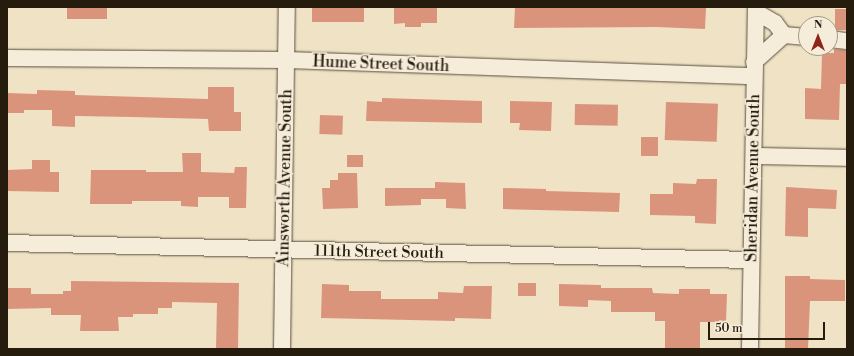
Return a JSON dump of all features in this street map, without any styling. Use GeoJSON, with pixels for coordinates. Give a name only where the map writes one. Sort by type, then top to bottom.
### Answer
{"type":"FeatureCollection","features":[{"type":"Feature","properties":{"kind":"street","name":"Ainsworth Avenue South"},"geometry":{"type":"LineString","coordinates":[[282,349],[287,7]]}},
{"type":"Feature","properties":{"kind":"street"},"geometry":{"type":"LineString","coordinates":[[756,10],[775,23],[784,35],[798,36]]}},
{"type":"Feature","properties":{"kind":"street","name":"Sheridan Avenue South"},"geometry":{"type":"LineString","coordinates":[[750,349],[756,10]]}},
{"type":"Feature","properties":{"kind":"street"},"geometry":{"type":"LineString","coordinates":[[754,69],[784,35]]}},
{"type":"Feature","properties":{"kind":"street","name":"Hume Street South"},"geometry":{"type":"LineString","coordinates":[[7,58],[287,60],[754,69]]}},
{"type":"Feature","properties":{"kind":"street"},"geometry":{"type":"LineString","coordinates":[[754,156],[847,158]]}},
{"type":"Feature","properties":{"kind":"street","name":"111th Street South"},"geometry":{"type":"LineString","coordinates":[[7,243],[751,260]]}},
{"type":"Feature","properties":{"kind":"building"},"geometry":{"type":"Polygon","coordinates":[[[67,7],[107,7],[107,19],[67,19],[67,7]]]}},
{"type":"Feature","properties":{"kind":"building"},"geometry":{"type":"Polygon","coordinates":[[[312,7],[364,7],[364,22],[312,22],[312,7]]]}},
{"type":"Feature","properties":{"kind":"building"},"geometry":{"type":"Polygon","coordinates":[[[394,7],[437,7],[437,23],[421,23],[421,27],[405,27],[405,23],[394,24],[394,7]]]}},
{"type":"Feature","properties":{"kind":"building"},"geometry":{"type":"Polygon","coordinates":[[[515,7],[706,8],[705,29],[656,27],[514,28],[515,7]]]}},
{"type":"Feature","properties":{"kind":"building"},"geometry":{"type":"Polygon","coordinates":[[[835,9],[847,9],[847,30],[838,30],[838,16],[835,16],[835,9]]]}},
{"type":"Feature","properties":{"kind":"building"},"geometry":{"type":"Polygon","coordinates":[[[838,49],[847,50],[847,84],[840,84],[839,120],[805,119],[805,88],[821,89],[822,56],[838,56],[838,49]]]}},
{"type":"Feature","properties":{"kind":"building"},"geometry":{"type":"Polygon","coordinates":[[[208,87],[234,87],[234,112],[241,112],[241,131],[209,131],[208,119],[75,116],[75,127],[52,126],[52,110],[24,110],[24,113],[7,113],[7,93],[37,94],[37,90],[75,91],[75,95],[208,99],[208,87]]]}},
{"type":"Feature","properties":{"kind":"building"},"geometry":{"type":"Polygon","coordinates":[[[382,98],[482,101],[482,123],[366,121],[367,101],[382,102],[382,98]]]}},
{"type":"Feature","properties":{"kind":"building"},"geometry":{"type":"Polygon","coordinates":[[[510,101],[552,102],[551,131],[519,130],[520,123],[510,123],[510,101]]]}},
{"type":"Feature","properties":{"kind":"building"},"geometry":{"type":"Polygon","coordinates":[[[666,102],[718,104],[717,142],[665,140],[666,102]]]}},
{"type":"Feature","properties":{"kind":"building"},"geometry":{"type":"Polygon","coordinates":[[[575,104],[618,105],[618,126],[575,125],[575,104]]]}},
{"type":"Feature","properties":{"kind":"building"},"geometry":{"type":"Polygon","coordinates":[[[320,115],[343,116],[342,135],[319,134],[320,115]]]}},
{"type":"Feature","properties":{"kind":"building"},"geometry":{"type":"Polygon","coordinates":[[[641,137],[658,137],[658,156],[641,156],[641,137]]]}},
{"type":"Feature","properties":{"kind":"building"},"geometry":{"type":"Polygon","coordinates":[[[182,153],[201,153],[201,172],[234,173],[235,167],[247,167],[246,208],[229,208],[229,197],[198,197],[198,207],[181,206],[181,201],[132,201],[132,204],[90,204],[91,170],[183,172],[182,153]]]}},
{"type":"Feature","properties":{"kind":"building"},"geometry":{"type":"Polygon","coordinates":[[[347,155],[363,155],[363,167],[347,167],[347,155]]]}},
{"type":"Feature","properties":{"kind":"building"},"geometry":{"type":"Polygon","coordinates":[[[32,160],[50,160],[50,172],[59,172],[59,192],[7,191],[7,170],[32,169],[32,160]]]}},
{"type":"Feature","properties":{"kind":"building"},"geometry":{"type":"Polygon","coordinates":[[[338,173],[357,173],[358,208],[323,209],[322,188],[330,188],[330,180],[338,180],[338,173]]]}},
{"type":"Feature","properties":{"kind":"building"},"geometry":{"type":"Polygon","coordinates":[[[697,179],[717,179],[716,224],[695,223],[695,216],[650,215],[650,194],[673,194],[673,183],[696,184],[697,179]]]}},
{"type":"Feature","properties":{"kind":"building"},"geometry":{"type":"Polygon","coordinates":[[[435,182],[465,183],[466,209],[446,208],[446,199],[421,199],[421,205],[385,206],[385,188],[435,188],[435,182]]]}},
{"type":"Feature","properties":{"kind":"building"},"geometry":{"type":"Polygon","coordinates":[[[786,187],[837,190],[836,209],[808,208],[808,237],[785,236],[786,187]]]}},
{"type":"Feature","properties":{"kind":"building"},"geometry":{"type":"Polygon","coordinates":[[[503,188],[620,193],[619,212],[503,209],[503,188]]]}},
{"type":"Feature","properties":{"kind":"building"},"geometry":{"type":"Polygon","coordinates":[[[785,276],[810,276],[810,279],[845,280],[845,301],[810,301],[808,349],[785,349],[785,276]]]}},
{"type":"Feature","properties":{"kind":"building"},"geometry":{"type":"Polygon","coordinates":[[[71,281],[239,283],[238,349],[216,349],[217,303],[172,302],[172,308],[158,308],[158,314],[133,314],[133,317],[118,317],[119,331],[80,331],[81,315],[51,315],[51,308],[7,309],[7,288],[31,288],[31,294],[63,294],[63,291],[71,291],[71,281]]]}},
{"type":"Feature","properties":{"kind":"building"},"geometry":{"type":"Polygon","coordinates":[[[518,283],[536,283],[536,296],[518,296],[518,283]]]}},
{"type":"Feature","properties":{"kind":"building"},"geometry":{"type":"Polygon","coordinates":[[[322,284],[349,285],[349,291],[381,291],[381,299],[438,299],[438,292],[463,293],[464,286],[492,286],[491,319],[455,318],[455,321],[321,318],[322,284]]]}},
{"type":"Feature","properties":{"kind":"building"},"geometry":{"type":"Polygon","coordinates":[[[559,284],[601,285],[601,288],[652,288],[653,293],[679,294],[679,289],[710,289],[710,294],[727,294],[726,322],[700,322],[700,348],[665,349],[665,321],[655,321],[655,312],[611,312],[611,301],[588,300],[588,307],[559,306],[559,284]]]}}]}
